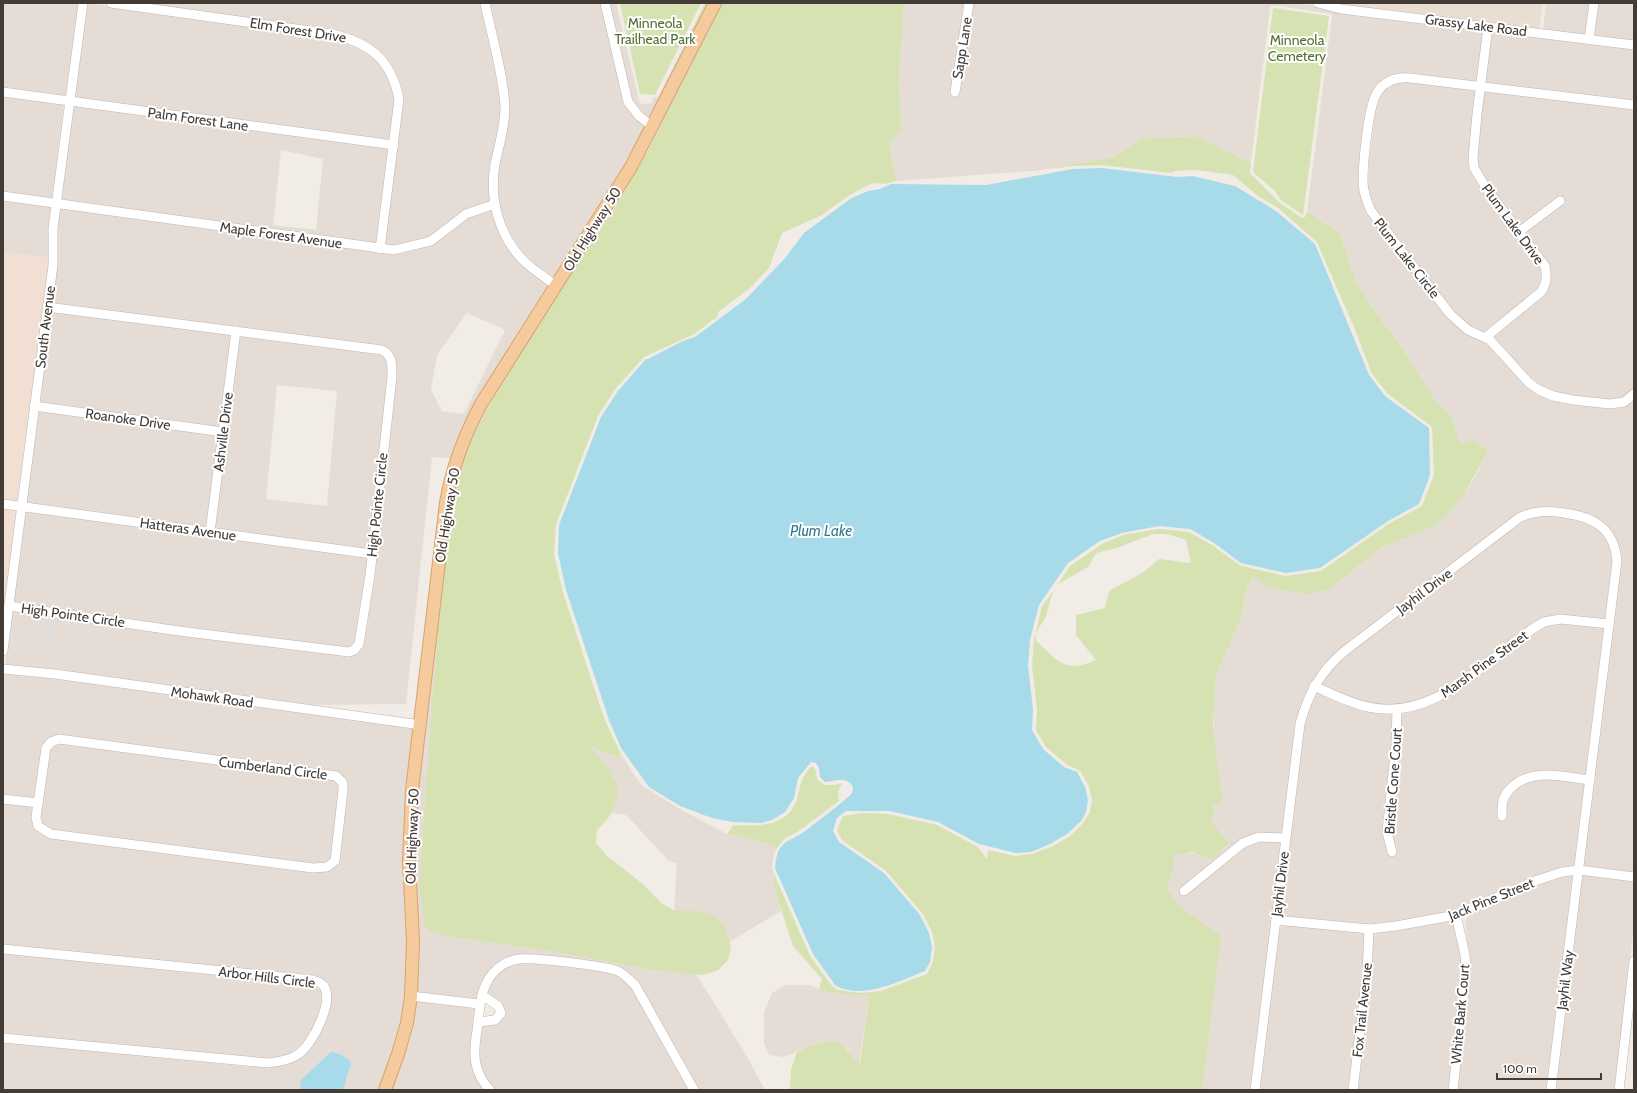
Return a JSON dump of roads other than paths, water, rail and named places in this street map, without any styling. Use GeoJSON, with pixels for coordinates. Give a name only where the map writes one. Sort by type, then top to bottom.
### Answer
{"type":"FeatureCollection","features":[{"type":"Feature","properties":{"kind":"main road","name":"Old Highway 50"},"geometry":{"type":"LineString","coordinates":[[385,1090],[407,1023],[411,996],[413,942],[410,830],[412,790],[421,725],[446,503],[456,459],[467,431],[481,404],[613,198],[715,3]]}},
{"type":"Feature","properties":{"kind":"street","name":"South Avenue"},"geometry":{"type":"LineString","coordinates":[[3,651],[54,253],[53,228],[56,203],[83,3]]}},
{"type":"Feature","properties":{"kind":"street","name":"Elm Forest Drive"},"geometry":{"type":"LineString","coordinates":[[110,3],[332,34],[362,44],[372,50],[387,66],[396,88],[399,109],[380,249]]}},
{"type":"Feature","properties":{"kind":"street"},"geometry":{"type":"LineString","coordinates":[[484,3],[498,66],[505,107],[502,138],[493,181],[494,204],[504,232],[519,254],[556,286]]}},
{"type":"Feature","properties":{"kind":"street"},"geometry":{"type":"LineString","coordinates":[[605,3],[628,102],[639,116],[652,126]]}},
{"type":"Feature","properties":{"kind":"street","name":"Sapp Lane"},"geometry":{"type":"LineString","coordinates":[[955,92],[968,3]]}},
{"type":"Feature","properties":{"kind":"street","name":"Grassy Lake Road"},"geometry":{"type":"LineString","coordinates":[[1318,3],[1330,4],[1341,9],[1634,44]]}},
{"type":"Feature","properties":{"kind":"street"},"geometry":{"type":"LineString","coordinates":[[1589,39],[1594,3]]}},
{"type":"Feature","properties":{"kind":"street"},"geometry":{"type":"LineString","coordinates":[[1480,86],[1488,27]]}},
{"type":"Feature","properties":{"kind":"street","name":"Plum Lake Circle"},"geometry":{"type":"LineString","coordinates":[[1634,105],[1401,77],[1383,85],[1372,103],[1363,182],[1365,196],[1371,211],[1450,314],[1468,330],[1486,337],[1499,348],[1529,383],[1539,390],[1553,396],[1610,404],[1624,402],[1634,394]]}},
{"type":"Feature","properties":{"kind":"street","name":"Plum Lake Drive"},"geometry":{"type":"LineString","coordinates":[[1480,86],[1473,158],[1474,168],[1488,191],[1520,231],[1545,266],[1547,280],[1541,292],[1486,337]]}},
{"type":"Feature","properties":{"kind":"street","name":"Palm Forest Lane"},"geometry":{"type":"LineString","coordinates":[[3,92],[394,145]]}},
{"type":"Feature","properties":{"kind":"street","name":"Maple Forest Avenue"},"geometry":{"type":"LineString","coordinates":[[3,196],[380,249],[404,249],[431,241],[466,214],[494,204]]}},
{"type":"Feature","properties":{"kind":"street"},"geometry":{"type":"LineString","coordinates":[[1520,231],[1560,201]]}},
{"type":"Feature","properties":{"kind":"street","name":"High Pointe Circle"},"geometry":{"type":"LineString","coordinates":[[9,606],[179,631],[349,652],[357,647],[362,633],[392,377],[390,356],[382,350],[47,307]]}},
{"type":"Feature","properties":{"kind":"street","name":"Ashville Drive"},"geometry":{"type":"LineString","coordinates":[[210,532],[236,331]]}},
{"type":"Feature","properties":{"kind":"street","name":"Roanoke Drive"},"geometry":{"type":"LineString","coordinates":[[34,406],[223,432]]}},
{"type":"Feature","properties":{"kind":"street","name":"Hatteras Avenue"},"geometry":{"type":"LineString","coordinates":[[3,504],[372,554]]}},
{"type":"Feature","properties":{"kind":"street","name":"Jayhil Drive"},"geometry":{"type":"LineString","coordinates":[[1255,1090],[1300,724],[1309,696],[1328,666],[1346,650],[1519,518],[1537,512],[1551,511],[1589,518],[1601,526],[1610,537],[1616,553],[1617,561],[1579,870]]}},
{"type":"Feature","properties":{"kind":"street","name":"Marsh Pine Street"},"geometry":{"type":"LineString","coordinates":[[1314,686],[1358,705],[1397,710],[1425,703],[1450,690],[1544,622],[1560,619],[1609,624]]}},
{"type":"Feature","properties":{"kind":"street","name":"Mohawk Road"},"geometry":{"type":"LineString","coordinates":[[3,670],[55,674],[421,725]]}},
{"type":"Feature","properties":{"kind":"street","name":"Bristle Cone Court"},"geometry":{"type":"LineString","coordinates":[[1392,852],[1387,832],[1396,744],[1397,710]]}},
{"type":"Feature","properties":{"kind":"street","name":"Cumberland Circle"},"geometry":{"type":"LineString","coordinates":[[59,739],[329,774],[340,779],[343,783],[344,790],[336,857],[332,864],[322,868],[51,834],[44,832],[38,826],[36,817],[38,803],[46,748],[51,742],[59,739]]}},
{"type":"Feature","properties":{"kind":"street"},"geometry":{"type":"LineString","coordinates":[[1502,816],[1503,800],[1507,792],[1525,778],[1546,774],[1590,780]]}},
{"type":"Feature","properties":{"kind":"street"},"geometry":{"type":"LineString","coordinates":[[3,799],[38,803]]}},
{"type":"Feature","properties":{"kind":"street"},"geometry":{"type":"LineString","coordinates":[[1184,891],[1242,843],[1259,837],[1285,838]]}},
{"type":"Feature","properties":{"kind":"street","name":"Jack Pine Street"},"geometry":{"type":"LineString","coordinates":[[1276,920],[1369,929],[1428,922],[1456,915],[1535,881],[1562,872],[1579,870],[1634,877]]}},
{"type":"Feature","properties":{"kind":"street","name":"Jayhil Way"},"geometry":{"type":"LineString","coordinates":[[1551,1090],[1579,870]]}},
{"type":"Feature","properties":{"kind":"street","name":"White Bark Court"},"geometry":{"type":"LineString","coordinates":[[1453,1090],[1466,971],[1465,955],[1456,915]]}},
{"type":"Feature","properties":{"kind":"street","name":"Fox Trail Avenue"},"geometry":{"type":"LineString","coordinates":[[1353,1090],[1367,974],[1369,929]]}},
{"type":"Feature","properties":{"kind":"street","name":"Arbor Hills Circle"},"geometry":{"type":"LineString","coordinates":[[3,949],[313,980],[324,987],[326,995],[321,1021],[307,1045],[301,1052],[292,1057],[268,1063],[250,1063],[3,1038]]}},
{"type":"Feature","properties":{"kind":"street"},"geometry":{"type":"LineString","coordinates":[[490,1090],[480,1078],[474,1058],[479,1004],[487,982],[496,970],[502,965],[519,959],[528,958],[606,968],[618,971],[635,985],[694,1090]]}},
{"type":"Feature","properties":{"kind":"street"},"geometry":{"type":"LineString","coordinates":[[1619,1090],[1634,961]]}},
{"type":"Feature","properties":{"kind":"street"},"geometry":{"type":"LineString","coordinates":[[478,1022],[495,1020],[500,1014],[498,1006],[482,995]]}},
{"type":"Feature","properties":{"kind":"street"},"geometry":{"type":"LineString","coordinates":[[411,996],[479,1004]]}},
{"type":"Feature","properties":{"kind":"water","name":"Plum Lake"},"geometry":{"type":"Polygon","coordinates":[[[1102,168],[1177,177],[1193,176],[1235,186],[1276,211],[1315,244],[1369,375],[1385,396],[1429,428],[1430,475],[1419,504],[1388,521],[1320,568],[1286,573],[1241,563],[1214,543],[1190,529],[1159,526],[1122,533],[1100,541],[1068,563],[1039,605],[1030,640],[1028,666],[1033,709],[1032,730],[1043,749],[1064,767],[1077,772],[1085,787],[1088,800],[1086,812],[1081,821],[1067,834],[1050,844],[1031,852],[1016,853],[979,844],[938,822],[889,811],[846,811],[837,818],[833,831],[839,842],[884,873],[920,915],[929,933],[932,947],[930,962],[925,971],[880,988],[857,991],[846,989],[835,985],[813,954],[775,868],[779,849],[850,796],[853,790],[851,784],[848,781],[841,780],[825,782],[820,777],[819,768],[816,763],[811,762],[798,778],[794,798],[785,812],[772,820],[761,823],[733,822],[712,818],[680,806],[649,787],[621,748],[609,720],[566,590],[558,553],[559,525],[601,417],[618,391],[646,359],[683,341],[695,337],[746,299],[786,257],[804,233],[850,199],[868,191],[880,189],[891,184],[986,185],[1073,169],[1102,168]]]}},
{"type":"Feature","properties":{"kind":"water"},"geometry":{"type":"Polygon","coordinates":[[[331,1052],[337,1053],[348,1059],[351,1063],[343,1090],[300,1090],[301,1080],[331,1052]]]}},
{"type":"Feature","properties":{"kind":"park label","name":"Minneola Trailhead Park"},"geometry":{"type":"Point","coordinates":[655,32]}},
{"type":"Feature","properties":{"kind":"park label","name":"Minneola Cemetery"},"geometry":{"type":"Point","coordinates":[1297,48]}}]}
